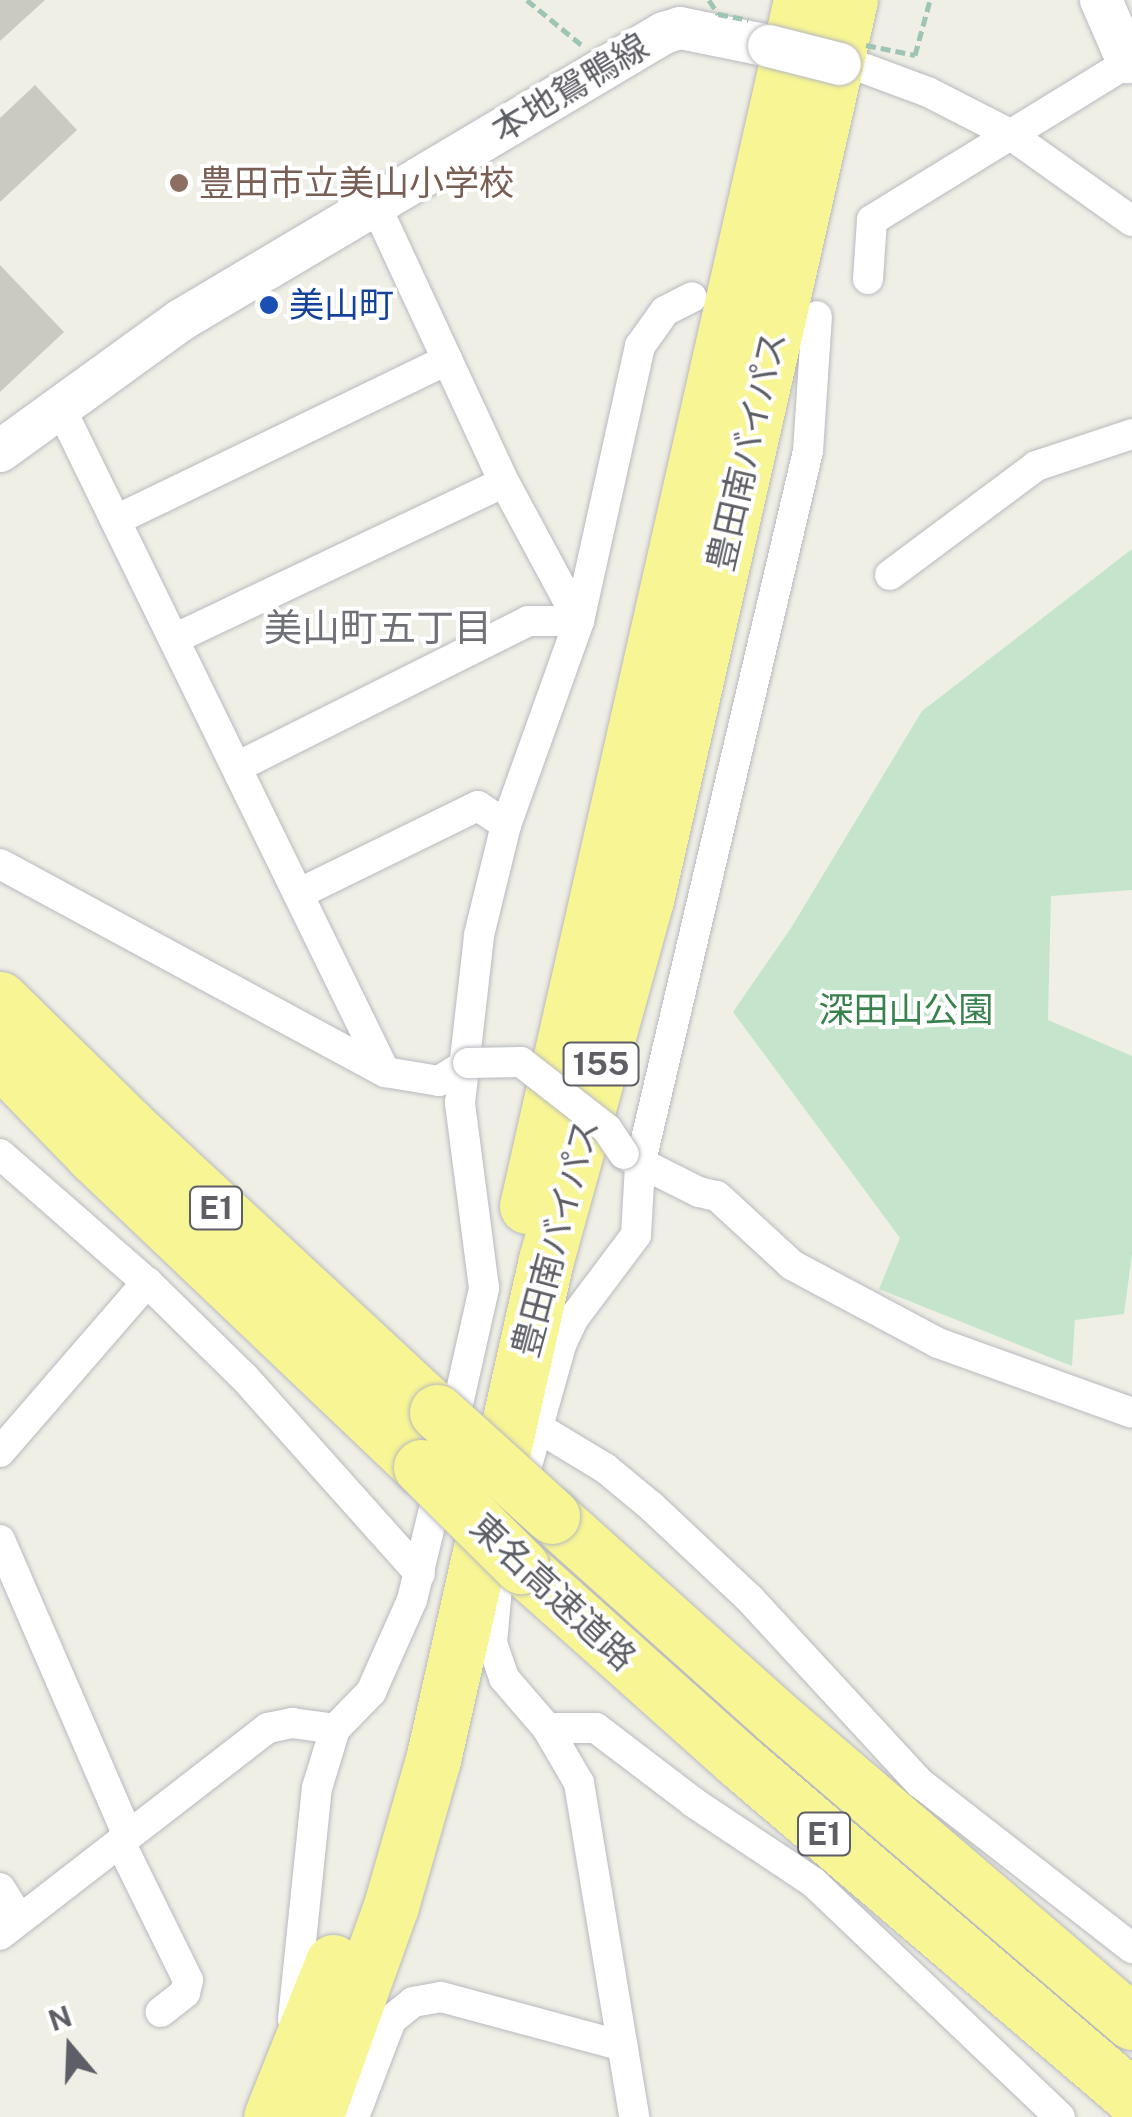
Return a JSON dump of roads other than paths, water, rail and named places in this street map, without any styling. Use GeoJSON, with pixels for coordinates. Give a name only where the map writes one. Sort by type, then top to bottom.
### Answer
{"type":"FeatureCollection","features":[{"type":"Feature","properties":{"kind":"highway","name":"豊田南バイパス"},"geometry":{"type":"LineString","coordinates":[[271,2117],[354,1908],[437,1614],[801,0]]}},
{"type":"Feature","properties":{"kind":"highway","name":"豊田南バイパス"},"geometry":{"type":"LineString","coordinates":[[315,2117],[391,1906],[433,1760],[546,1260],[616,1151],[646,900],[850,0]]}},
{"type":"Feature","properties":{"kind":"highway","name":"155"},"geometry":{"type":"LineString","coordinates":[[616,1151],[622,1038],[706,744],[778,428],[816,316],[874,63],[880,0]]}},
{"type":"Feature","properties":{"kind":"highway","name":"155"},"geometry":{"type":"LineString","coordinates":[[527,1207],[540,1012],[574,829],[662,480],[692,297],[761,30]]}},
{"type":"Feature","properties":{"kind":"highway","name":"東名高速道路"},"geometry":{"type":"LineString","coordinates":[[0,999],[128,1126],[436,1412],[777,1718],[1132,2022]]}},
{"type":"Feature","properties":{"kind":"highway","name":"東名高速道路"},"geometry":{"type":"LineString","coordinates":[[0,1060],[93,1156],[521,1566],[738,1760],[1132,2097]]}},
{"type":"Feature","properties":{"kind":"main road"},"geometry":{"type":"LineString","coordinates":[[1101,0],[1130,61]]}},
{"type":"Feature","properties":{"kind":"main road","name":"本地鴛鴨線"},"geometry":{"type":"LineString","coordinates":[[0,450],[181,320],[606,65],[679,14],[761,30],[874,63]]}},
{"type":"Feature","properties":{"kind":"street"},"geometry":{"type":"LineString","coordinates":[[868,279],[872,220],[1130,61]]}},
{"type":"Feature","properties":{"kind":"street"},"geometry":{"type":"LineString","coordinates":[[874,63],[1008,133],[1132,221]]}},
{"type":"Feature","properties":{"kind":"street"},"geometry":{"type":"LineString","coordinates":[[376,206],[504,482],[579,621]]}},
{"type":"Feature","properties":{"kind":"street"},"geometry":{"type":"LineString","coordinates":[[250,2117],[292,2023],[317,1788],[336,1729],[370,1692],[420,1574],[484,1288],[460,1103],[468,1063],[479,935],[506,825],[579,621],[640,346],[665,311],[692,297]]}},
{"type":"Feature","properties":{"kind":"street"},"geometry":{"type":"LineString","coordinates":[[116,520],[447,360]]}},
{"type":"Feature","properties":{"kind":"street"},"geometry":{"type":"LineString","coordinates":[[58,405],[176,638],[385,1072]]}},
{"type":"Feature","properties":{"kind":"street"},"geometry":{"type":"LineString","coordinates":[[890,575],[1036,466],[1132,434]]}},
{"type":"Feature","properties":{"kind":"street"},"geometry":{"type":"LineString","coordinates":[[176,638],[504,482]]}},
{"type":"Feature","properties":{"kind":"street"},"geometry":{"type":"LineString","coordinates":[[236,767],[528,622],[579,621]]}},
{"type":"Feature","properties":{"kind":"street"},"geometry":{"type":"LineString","coordinates":[[298,894],[478,806],[506,825]]}},
{"type":"Feature","properties":{"kind":"street"},"geometry":{"type":"LineString","coordinates":[[0,864],[385,1072],[438,1081],[468,1063],[521,1062],[607,1129],[636,1235],[574,1318],[536,1427],[494,1591],[492,1643],[504,1678],[547,1728],[579,1783],[634,2117]]}},
{"type":"Feature","properties":{"kind":"street"},"geometry":{"type":"LineString","coordinates":[[616,1151],[717,1196],[792,1266],[938,1343],[1132,1414]]}},
{"type":"Feature","properties":{"kind":"street"},"geometry":{"type":"LineString","coordinates":[[0,1154],[146,1282],[244,1377],[420,1574]]}},
{"type":"Feature","properties":{"kind":"street"},"geometry":{"type":"LineString","coordinates":[[0,1452],[146,1282]]}},
{"type":"Feature","properties":{"kind":"street"},"geometry":{"type":"LineString","coordinates":[[536,1427],[605,1468],[651,1506],[750,1600],[920,1784],[1132,1948]]}},
{"type":"Feature","properties":{"kind":"street"},"geometry":{"type":"LineString","coordinates":[[0,1540],[124,1839],[188,1980],[185,1993],[161,2012]]}},
{"type":"Feature","properties":{"kind":"street"},"geometry":{"type":"LineString","coordinates":[[0,1888],[10,1927],[268,1728],[292,1722],[336,1729]]}},
{"type":"Feature","properties":{"kind":"street"},"geometry":{"type":"LineString","coordinates":[[547,1728],[596,1728],[812,1882],[1060,2117]]}},
{"type":"Feature","properties":{"kind":"street"},"geometry":{"type":"LineString","coordinates":[[354,2117],[391,2020],[414,2002],[441,1997],[622,2046]]}},
{"type":"Feature","properties":{"kind":"place","name":"豊田市立美山小学校"},"geometry":{"type":"Point","coordinates":[179,183]}},
{"type":"Feature","properties":{"kind":"place","name":"美山町"},"geometry":{"type":"Point","coordinates":[269,305]}},
{"type":"Feature","properties":{"kind":"district","name":"美山町五丁目"},"geometry":{"type":"Point","coordinates":[378,628]}},
{"type":"Feature","properties":{"kind":"park label","name":"深田山公園"},"geometry":{"type":"Point","coordinates":[906,1010]}}]}
